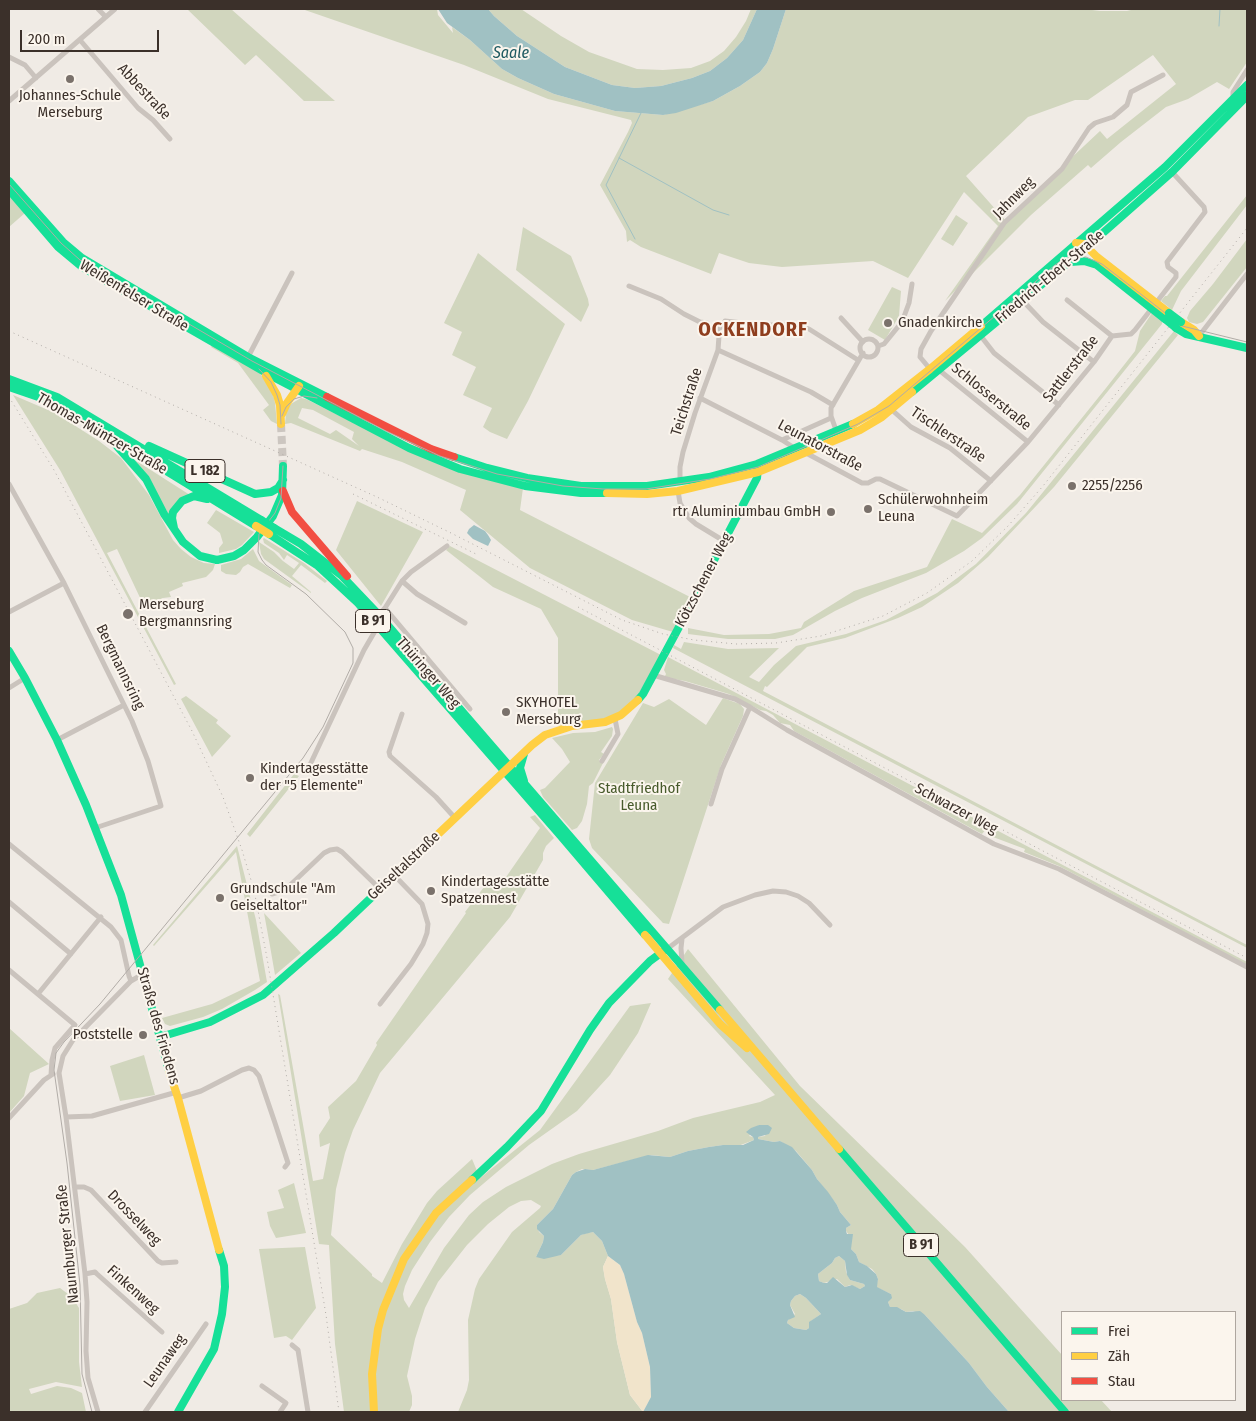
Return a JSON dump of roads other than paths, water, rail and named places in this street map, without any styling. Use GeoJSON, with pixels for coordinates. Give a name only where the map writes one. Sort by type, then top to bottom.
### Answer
{"type":"FeatureCollection","features":[{"type":"Feature","properties":{"kind":"main road","name":"Friedrich-Ebert-Straße"},"geometry":{"type":"LineString","coordinates":[[466,461],[512,475],[582,486],[647,486],[757,468],[807,453],[873,423],[892,410],[1084,250],[1172,172],[1235,102],[1247,84]]}},
{"type":"Feature","properties":{"kind":"main road","name":"Friedrich-Ebert-Straße"},"geometry":{"type":"LineString","coordinates":[[460,468],[525,486],[581,493],[633,495],[678,491],[728,481],[794,448],[868,416],[930,369],[1178,155],[1235,102],[1247,96]]}},
{"type":"Feature","properties":{"kind":"main road","name":"Weißenfelser Straße"},"geometry":{"type":"LineString","coordinates":[[9,181],[57,237],[74,252],[247,359]]}},
{"type":"Feature","properties":{"kind":"main road","name":"Weißenfelser Straße"},"geometry":{"type":"LineString","coordinates":[[9,190],[58,247],[75,261],[262,367],[277,379],[299,386],[431,449],[466,461]]}},
{"type":"Feature","properties":{"kind":"main road"},"geometry":{"type":"LineString","coordinates":[[1076,243],[1097,265],[1155,306]]}},
{"type":"Feature","properties":{"kind":"main road"},"geometry":{"type":"LineString","coordinates":[[1084,250],[1097,257],[1178,325],[1186,334],[1247,348]]}},
{"type":"Feature","properties":{"kind":"main road"},"geometry":{"type":"LineString","coordinates":[[1067,264],[1084,261],[1097,265]]}},
{"type":"Feature","properties":{"kind":"main road","name":"Thomas-Müntzer-Straße"},"geometry":{"type":"LineString","coordinates":[[9,379],[57,396],[124,436],[271,531]]}},
{"type":"Feature","properties":{"kind":"main road"},"geometry":{"type":"LineString","coordinates":[[277,379],[281,423],[285,406],[299,386]]}},
{"type":"Feature","properties":{"kind":"main road","name":"Weißenfelser Straße"},"geometry":{"type":"LineString","coordinates":[[299,386],[409,448],[460,468]]}},
{"type":"Feature","properties":{"kind":"main road","name":"Thomas-Müntzer-Straße"},"geometry":{"type":"LineString","coordinates":[[9,387],[47,400],[217,502],[259,523]]}},
{"type":"Feature","properties":{"kind":"main road"},"geometry":{"type":"LineString","coordinates":[[86,422],[116,444],[136,465],[154,492],[174,531],[183,542],[200,556],[217,560],[234,556],[251,544],[275,513],[283,491],[283,466]]}},
{"type":"Feature","properties":{"kind":"main road","name":"L 182"},"geometry":{"type":"LineString","coordinates":[[124,436],[146,444],[255,494],[272,492],[278,488],[283,480]]}},
{"type":"Feature","properties":{"kind":"main road","name":"Kötzschener Weg"},"geometry":{"type":"LineString","coordinates":[[643,694],[757,478],[757,468]]}},
{"type":"Feature","properties":{"kind":"main road"},"geometry":{"type":"LineString","coordinates":[[283,491],[292,512],[342,568],[350,583]]}},
{"type":"Feature","properties":{"kind":"main road"},"geometry":{"type":"LineString","coordinates":[[174,531],[172,518],[177,505],[182,501],[194,496],[217,502]]}},
{"type":"Feature","properties":{"kind":"main road","name":"Thüringer Weg"},"geometry":{"type":"LineString","coordinates":[[271,531],[323,560],[350,583],[452,694],[507,769]]}},
{"type":"Feature","properties":{"kind":"main road","name":"Thüringer Weg"},"geometry":{"type":"LineString","coordinates":[[271,531],[318,566],[358,603],[507,769]]}},
{"type":"Feature","properties":{"kind":"main road","name":"Straße des Friedens"},"geometry":{"type":"LineString","coordinates":[[9,651],[57,740],[95,828],[121,895],[224,1266],[225,1287],[222,1314],[214,1349],[178,1412]]}},
{"type":"Feature","properties":{"kind":"main road","name":"Geiseltalstraße"},"geometry":{"type":"LineString","coordinates":[[160,1037],[223,1016],[263,995],[334,933],[524,752],[545,735],[572,726],[597,724],[615,718],[628,710],[643,694]]}},
{"type":"Feature","properties":{"kind":"main road"},"geometry":{"type":"LineString","coordinates":[[524,752],[520,768],[521,776],[525,783]]}},
{"type":"Feature","properties":{"kind":"main road","name":"B 91"},"geometry":{"type":"LineString","coordinates":[[507,769],[525,783],[664,952],[720,1024],[778,1077]]}},
{"type":"Feature","properties":{"kind":"main road","name":"B 91"},"geometry":{"type":"LineString","coordinates":[[507,769],[664,952],[684,968],[1065,1412]]}},
{"type":"Feature","properties":{"kind":"main road"},"geometry":{"type":"LineString","coordinates":[[374,1412],[372,1374],[378,1329],[383,1310],[404,1259],[436,1212],[507,1147],[541,1111],[590,1030],[609,1003],[626,985],[664,952]]}},
{"type":"Feature","properties":{"kind":"street"},"geometry":{"type":"LineString","coordinates":[[98,9],[106,17]]}},
{"type":"Feature","properties":{"kind":"street"},"geometry":{"type":"LineString","coordinates":[[9,101],[115,9]]}},
{"type":"Feature","properties":{"kind":"street","name":"Abbestraße"},"geometry":{"type":"LineString","coordinates":[[80,40],[138,108],[153,120],[170,139]]}},
{"type":"Feature","properties":{"kind":"street"},"geometry":{"type":"LineString","coordinates":[[9,57],[25,65],[36,78]]}},
{"type":"Feature","properties":{"kind":"street"},"geometry":{"type":"LineString","coordinates":[[1235,102],[1233,92],[1247,70]]}},
{"type":"Feature","properties":{"kind":"street","name":"Jahnweg"},"geometry":{"type":"LineString","coordinates":[[930,369],[920,357],[921,349],[936,323],[1004,223],[1062,169],[1089,128],[1095,123],[1113,116],[1127,105],[1131,92],[1163,75]]}},
{"type":"Feature","properties":{"kind":"street","name":"Sattlerstraße"},"geometry":{"type":"LineString","coordinates":[[957,516],[1028,442],[1094,362],[1112,336],[1131,334],[1155,306],[1177,275],[1168,267],[1167,262],[1206,212],[1204,207],[1172,172]]}},
{"type":"Feature","properties":{"kind":"street"},"geometry":{"type":"LineString","coordinates":[[247,359],[292,273]]}},
{"type":"Feature","properties":{"kind":"street"},"geometry":{"type":"LineString","coordinates":[[1199,336],[1247,274]]}},
{"type":"Feature","properties":{"kind":"street"},"geometry":{"type":"LineString","coordinates":[[878,346],[887,341],[902,322],[909,303],[912,284]]}},
{"type":"Feature","properties":{"kind":"street"},"geometry":{"type":"LineString","coordinates":[[629,286],[661,299],[684,314],[700,322],[707,323],[714,330],[724,325],[725,321],[760,325],[797,325],[809,329],[858,360]]}},
{"type":"Feature","properties":{"kind":"street"},"geometry":{"type":"LineString","coordinates":[[1023,300],[1043,322],[1094,362]]}},
{"type":"Feature","properties":{"kind":"street"},"geometry":{"type":"LineString","coordinates":[[1067,300],[1112,336]]}},
{"type":"Feature","properties":{"kind":"street"},"geometry":{"type":"LineString","coordinates":[[841,318],[863,342]]}},
{"type":"Feature","properties":{"kind":"street","name":"Teichstraße"},"geometry":{"type":"LineString","coordinates":[[680,482],[683,452],[718,350],[719,336],[717,330]]}},
{"type":"Feature","properties":{"kind":"street"},"geometry":{"type":"LineString","coordinates":[[980,336],[994,353],[1059,405]]}},
{"type":"Feature","properties":{"kind":"street"},"geometry":{"type":"LineString","coordinates":[[862,353],[871,356],[877,352],[878,346],[871,339],[863,342]]}},
{"type":"Feature","properties":{"kind":"street"},"geometry":{"type":"LineString","coordinates":[[836,430],[830,411],[862,353],[863,342]]}},
{"type":"Feature","properties":{"kind":"street"},"geometry":{"type":"LineString","coordinates":[[718,350],[811,392],[833,405]]}},
{"type":"Feature","properties":{"kind":"street","name":"Schlosserstraße"},"geometry":{"type":"LineString","coordinates":[[939,370],[1028,442]]}},
{"type":"Feature","properties":{"kind":"street","name":"Leunatorstraße"},"geometry":{"type":"LineString","coordinates":[[700,398],[862,483],[868,483],[876,479],[880,480],[957,516]]}},
{"type":"Feature","properties":{"kind":"street","name":"Tischlerstraße"},"geometry":{"type":"LineString","coordinates":[[892,410],[911,427],[950,448],[991,481]]}},
{"type":"Feature","properties":{"kind":"street"},"geometry":{"type":"LineString","coordinates":[[782,440],[831,418]]}},
{"type":"Feature","properties":{"kind":"street","name":"Bergmannsring"},"geometry":{"type":"LineString","coordinates":[[9,484],[64,583],[124,705],[148,761],[161,806],[95,828]]}},
{"type":"Feature","properties":{"kind":"street"},"geometry":{"type":"LineString","coordinates":[[678,491],[680,503],[689,518],[724,541]]}},
{"type":"Feature","properties":{"kind":"street"},"geometry":{"type":"LineString","coordinates":[[379,615],[386,608],[410,572],[447,546]]}},
{"type":"Feature","properties":{"kind":"street"},"geometry":{"type":"LineString","coordinates":[[402,582],[417,594],[465,623]]}},
{"type":"Feature","properties":{"kind":"street"},"geometry":{"type":"LineString","coordinates":[[9,612],[64,583]]}},
{"type":"Feature","properties":{"kind":"street","name":"Thüringer Weg"},"geometry":{"type":"LineString","coordinates":[[386,608],[452,694],[470,709]]}},
{"type":"Feature","properties":{"kind":"street"},"geometry":{"type":"LineString","coordinates":[[308,769],[364,650],[378,626]]}},
{"type":"Feature","properties":{"kind":"street","name":"Schwarzer Weg"},"geometry":{"type":"LineString","coordinates":[[653,675],[735,700],[750,707],[786,730],[986,840],[1059,868],[1247,967]]}},
{"type":"Feature","properties":{"kind":"street"},"geometry":{"type":"LineString","coordinates":[[9,688],[25,678]]}},
{"type":"Feature","properties":{"kind":"street"},"geometry":{"type":"LineString","coordinates":[[57,740],[124,705]]}},
{"type":"Feature","properties":{"kind":"street"},"geometry":{"type":"LineString","coordinates":[[711,804],[722,769],[750,707]]}},
{"type":"Feature","properties":{"kind":"street"},"geometry":{"type":"LineString","coordinates":[[402,714],[389,752],[390,756],[436,796],[455,818]]}},
{"type":"Feature","properties":{"kind":"street"},"geometry":{"type":"LineString","coordinates":[[602,761],[618,734],[615,718]]}},
{"type":"Feature","properties":{"kind":"street"},"geometry":{"type":"LineString","coordinates":[[9,844],[111,927],[121,940],[131,981]]}},
{"type":"Feature","properties":{"kind":"street"},"geometry":{"type":"LineString","coordinates":[[272,894],[285,890],[324,852],[337,849],[380,888]]}},
{"type":"Feature","properties":{"kind":"street"},"geometry":{"type":"LineString","coordinates":[[380,1004],[411,964],[423,944],[428,924],[422,904],[394,875]]}},
{"type":"Feature","properties":{"kind":"street"},"geometry":{"type":"LineString","coordinates":[[664,952],[723,907],[755,894],[773,891],[786,892],[798,896],[808,903],[830,925]]}},
{"type":"Feature","properties":{"kind":"street"},"geometry":{"type":"LineString","coordinates":[[9,902],[71,954]]}},
{"type":"Feature","properties":{"kind":"street"},"geometry":{"type":"LineString","coordinates":[[38,994],[101,917]]}},
{"type":"Feature","properties":{"kind":"street"},"geometry":{"type":"LineString","coordinates":[[682,939],[680,948],[684,968]]}},
{"type":"Feature","properties":{"kind":"street"},"geometry":{"type":"LineString","coordinates":[[9,970],[75,1025],[55,1048],[51,1075]]}},
{"type":"Feature","properties":{"kind":"street"},"geometry":{"type":"LineString","coordinates":[[9,1118],[38,1086],[51,1075],[58,1073],[63,1056],[74,1040],[131,981],[143,974]]}},
{"type":"Feature","properties":{"kind":"street"},"geometry":{"type":"LineString","coordinates":[[66,1117],[92,1116],[201,1091],[249,1068],[254,1070],[259,1076],[288,1164],[285,1167]]}},
{"type":"Feature","properties":{"kind":"street","name":"Naumburger Straße"},"geometry":{"type":"LineString","coordinates":[[58,1073],[66,1117],[85,1274],[90,1388],[98,1412]]}},
{"type":"Feature","properties":{"kind":"street","name":"Drosselweg"},"geometry":{"type":"LineString","coordinates":[[75,1187],[84,1187],[91,1190],[158,1261],[162,1263],[176,1262]]}},
{"type":"Feature","properties":{"kind":"street","name":"Finkenweg"},"geometry":{"type":"LineString","coordinates":[[85,1274],[95,1272],[162,1332]]}},
{"type":"Feature","properties":{"kind":"street","name":"Leunaweg"},"geometry":{"type":"LineString","coordinates":[[145,1412],[206,1324]]}},
{"type":"Feature","properties":{"kind":"street"},"geometry":{"type":"LineString","coordinates":[[292,1345],[298,1350],[308,1412]]}},
{"type":"Feature","properties":{"kind":"street"},"geometry":{"type":"LineString","coordinates":[[262,1386],[286,1403],[280,1412]]}},
{"type":"Feature","properties":{"kind":"water","name":"Saale"},"geometry":{"type":"Polygon","coordinates":[[[438,9],[488,9],[517,36],[565,67],[612,85],[635,88],[661,86],[710,71],[727,58],[743,40],[757,9],[786,9],[773,49],[767,63],[760,72],[713,101],[676,113],[663,115],[615,111],[554,94],[518,78],[502,69],[470,40],[447,23],[438,9]]]}},
{"type":"Feature","properties":{"kind":"water"},"geometry":{"type":"Polygon","coordinates":[[[474,525],[485,531],[488,535],[491,540],[488,546],[473,539],[467,533],[474,525]]]}},
{"type":"Feature","properties":{"kind":"water"},"geometry":{"type":"Polygon","coordinates":[[[759,1125],[768,1125],[772,1128],[769,1134],[758,1137],[758,1139],[774,1142],[780,1141],[792,1147],[812,1170],[851,1225],[846,1228],[846,1231],[847,1234],[853,1234],[851,1249],[856,1254],[859,1262],[876,1274],[878,1279],[877,1287],[891,1294],[892,1298],[888,1302],[890,1307],[897,1307],[906,1312],[920,1311],[925,1315],[969,1363],[1009,1412],[643,1412],[651,1397],[650,1367],[642,1333],[620,1265],[608,1256],[602,1241],[593,1232],[581,1235],[561,1255],[544,1259],[536,1257],[544,1236],[537,1229],[537,1225],[553,1209],[572,1175],[576,1172],[585,1169],[593,1170],[648,1155],[670,1157],[709,1147],[743,1145],[754,1140],[746,1132],[759,1125]],[[839,1256],[818,1274],[819,1281],[827,1283],[833,1277],[845,1287],[852,1285],[860,1289],[865,1286],[850,1280],[847,1275],[845,1261],[839,1256]],[[800,1294],[791,1301],[790,1305],[795,1317],[788,1320],[787,1323],[794,1328],[806,1330],[809,1328],[809,1322],[821,1314],[800,1294]]]}},
{"type":"Feature","properties":{"kind":"waterway"},"geometry":{"type":"LineString","coordinates":[[1219,26],[1220,9]]}},
{"type":"Feature","properties":{"kind":"waterway"},"geometry":{"type":"LineString","coordinates":[[635,239],[606,185],[641,113]]}},
{"type":"Feature","properties":{"kind":"waterway"},"geometry":{"type":"LineString","coordinates":[[619,158],[713,210],[729,215]]}},
{"type":"Feature","properties":{"kind":"tunnel"},"geometry":{"type":"LineString","coordinates":[[281,424],[283,466]]}},
{"type":"Feature","properties":{"kind":"tram line"},"geometry":{"type":"LineString","coordinates":[[9,184],[61,243],[80,260],[252,361],[386,431],[440,456],[497,474],[563,486],[603,489],[646,489],[710,479],[758,467],[858,424],[889,406],[1055,265],[1064,259],[1072,257],[1086,257],[1102,264],[1182,326],[1247,342]]}},
{"type":"Feature","properties":{"kind":"tram line"},"geometry":{"type":"LineString","coordinates":[[259,369],[271,382],[277,395],[280,405],[281,424]]}},
{"type":"Feature","properties":{"kind":"tram line"},"geometry":{"type":"LineString","coordinates":[[282,416],[286,407],[294,399],[304,396],[317,398]]}},
{"type":"Feature","properties":{"kind":"tram line"},"geometry":{"type":"LineString","coordinates":[[92,1412],[82,1374],[80,1285],[67,1163],[54,1070],[56,1053],[100,1004],[303,758],[323,727],[353,663],[353,648],[345,632],[306,594],[266,565],[258,552],[259,534],[275,513],[281,498],[283,466]]}},
{"type":"Feature","properties":{"kind":"railway"},"geometry":{"type":"LineString","coordinates":[[9,331],[377,497],[622,620],[663,634],[694,640],[736,644],[776,643],[821,636],[883,616],[927,593],[972,561],[1008,526],[1043,486],[1247,228]]}},
{"type":"Feature","properties":{"kind":"railway"},"geometry":{"type":"LineString","coordinates":[[9,397],[54,470],[192,731],[223,797],[242,850],[254,890],[267,958],[326,1315],[339,1412]]}},
{"type":"Feature","properties":{"kind":"railway"},"geometry":{"type":"LineString","coordinates":[[353,494],[478,555]]}},
{"type":"Feature","properties":{"kind":"railway"},"geometry":{"type":"LineString","coordinates":[[578,607],[1247,958]]}},
{"type":"Feature","properties":{"kind":"place","name":"Johannes-Schule Merseburg"},"geometry":{"type":"Point","coordinates":[70,79]}},
{"type":"Feature","properties":{"kind":"place","name":"Gnadenkirche"},"geometry":{"type":"Point","coordinates":[888,323]}},
{"type":"Feature","properties":{"kind":"place","name":"2255/2256"},"geometry":{"type":"Point","coordinates":[1072,486]}},
{"type":"Feature","properties":{"kind":"place","name":"Schülerwohnheim Leuna"},"geometry":{"type":"Point","coordinates":[868,509]}},
{"type":"Feature","properties":{"kind":"place","name":"rtr Aluminiumbau GmbH"},"geometry":{"type":"Point","coordinates":[831,512]}},
{"type":"Feature","properties":{"kind":"place","name":"Merseburg Bergmannsring"},"geometry":{"type":"Point","coordinates":[128,614]}},
{"type":"Feature","properties":{"kind":"place","name":"SKYHOTEL Merseburg"},"geometry":{"type":"Point","coordinates":[506,712]}},
{"type":"Feature","properties":{"kind":"place","name":"Kindertagesstätte der \"5 Elemente\""},"geometry":{"type":"Point","coordinates":[250,778]}},
{"type":"Feature","properties":{"kind":"place","name":"Kindertagesstätte Spatzennest"},"geometry":{"type":"Point","coordinates":[431,891]}},
{"type":"Feature","properties":{"kind":"place","name":"Grundschule \"Am Geiseltaltor\""},"geometry":{"type":"Point","coordinates":[220,898]}},
{"type":"Feature","properties":{"kind":"place","name":"Poststelle"},"geometry":{"type":"Point","coordinates":[143,1035]}},
{"type":"Feature","properties":{"kind":"district","name":"OCKENDORF"},"geometry":{"type":"Point","coordinates":[753,330]}},
{"type":"Feature","properties":{"kind":"park label","name":"Stadtfriedhof Leuna"},"geometry":{"type":"Point","coordinates":[639,798]}}]}
